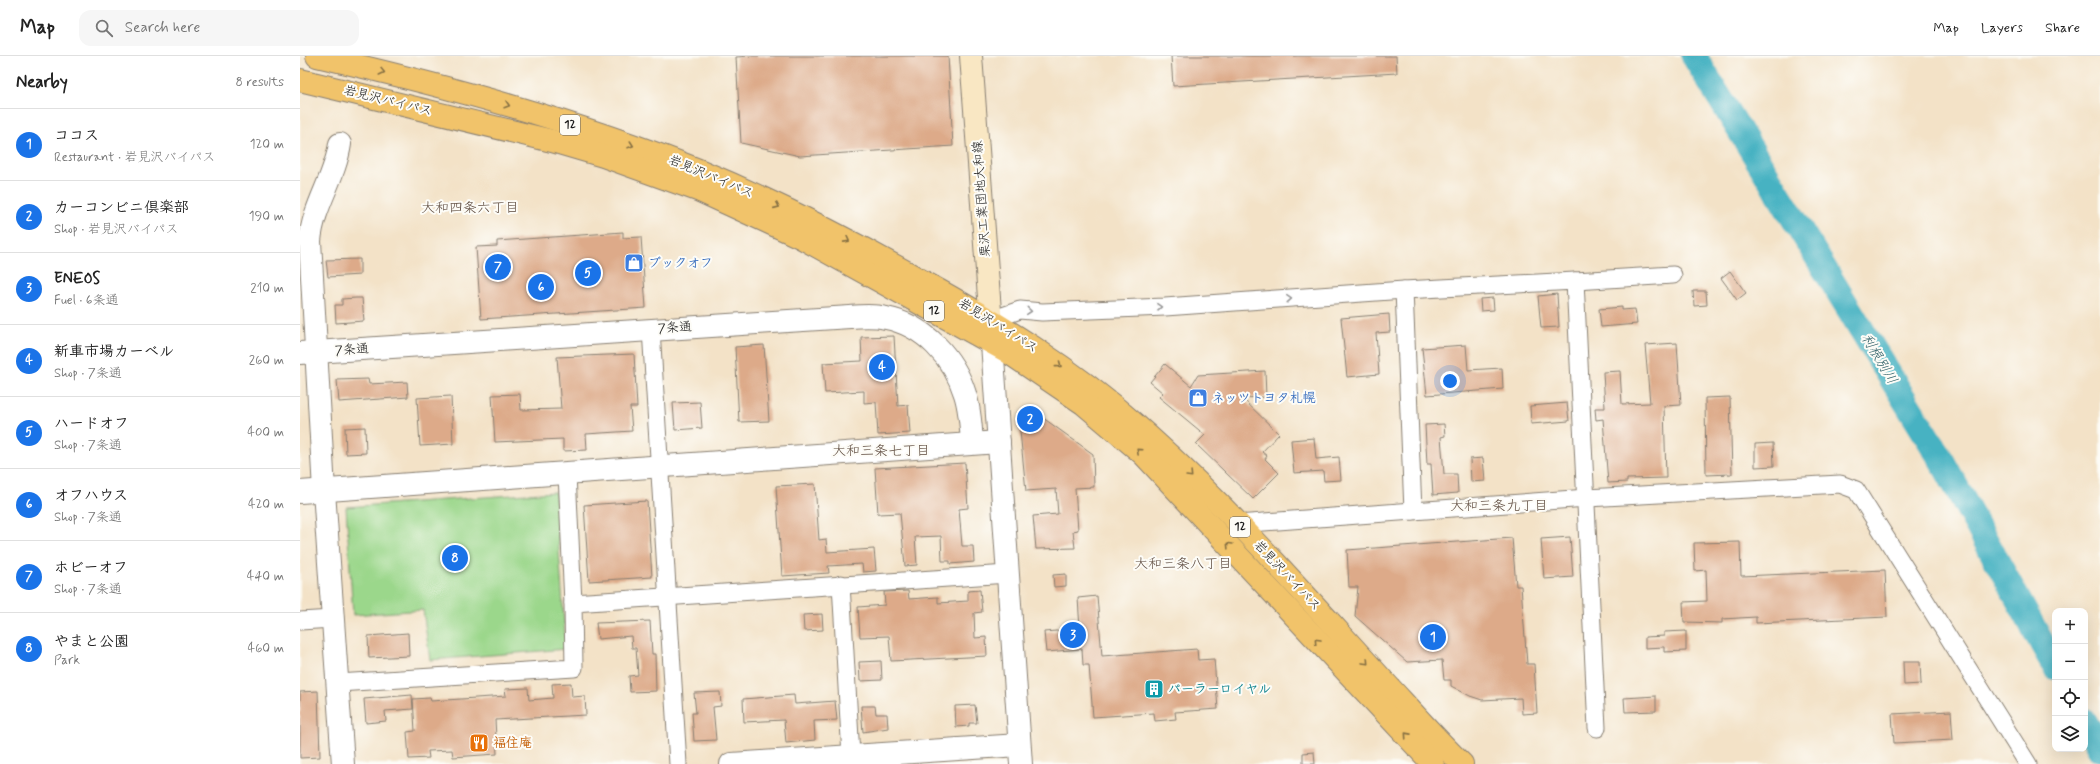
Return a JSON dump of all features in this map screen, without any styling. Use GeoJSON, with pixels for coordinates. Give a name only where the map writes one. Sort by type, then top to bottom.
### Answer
{"type":"FeatureCollection","features":[{"type":"Feature","properties":{"kind":"highway","name":"岩見沢バイパス"},"geometry":{"type":"LineString","coordinates":[[327,57],[517,108],[638,147],[702,172],[813,222],[992,320],[1059,365],[1132,421],[1176,461],[1238,524],[1462,764]]}},
{"type":"Feature","properties":{"kind":"highway","name":"岩見沢バイパス"},"geometry":{"type":"LineString","coordinates":[[300,80],[552,141],[604,156],[687,186],[750,213],[800,237],[992,343],[1084,404],[1143,454],[1433,764]]}},
{"type":"Feature","properties":{"kind":"main road","name":"栗沢工業団地大和線"},"geometry":{"type":"LineString","coordinates":[[971,56],[992,320],[992,343]]}},
{"type":"Feature","properties":{"kind":"street"},"geometry":{"type":"LineString","coordinates":[[340,144],[334,172],[317,208],[311,229],[308,352],[324,491],[343,764]]}},
{"type":"Feature","properties":{"kind":"street"},"geometry":{"type":"LineString","coordinates":[[992,320],[1020,310],[1042,312],[1165,307],[1404,290],[1674,275]]}},
{"type":"Feature","properties":{"kind":"street"},"geometry":{"type":"LineString","coordinates":[[1575,281],[1597,728]]}},
{"type":"Feature","properties":{"kind":"street"},"geometry":{"type":"LineString","coordinates":[[1404,290],[1413,511]]}},
{"type":"Feature","properties":{"kind":"street","name":"7条通"},"geometry":{"type":"LineString","coordinates":[[308,352],[871,316],[898,320],[921,332],[949,362],[965,394],[972,443]]}},
{"type":"Feature","properties":{"kind":"street"},"geometry":{"type":"LineString","coordinates":[[651,329],[678,764]]}},
{"type":"Feature","properties":{"kind":"street"},"geometry":{"type":"LineString","coordinates":[[731,764],[851,756],[1020,754],[992,343]]}},
{"type":"Feature","properties":{"kind":"street"},"geometry":{"type":"LineString","coordinates":[[300,492],[999,442]]}},
{"type":"Feature","properties":{"kind":"street"},"geometry":{"type":"LineString","coordinates":[[338,683],[574,668],[573,603],[567,474]]}},
{"type":"Feature","properties":{"kind":"street"},"geometry":{"type":"LineString","coordinates":[[1238,524],[1586,498],[1840,484],[1856,490],[2028,764]]}},
{"type":"Feature","properties":{"kind":"street"},"geometry":{"type":"LineString","coordinates":[[573,603],[1008,574]]}},
{"type":"Feature","properties":{"kind":"street"},"geometry":{"type":"LineString","coordinates":[[841,584],[851,756]]}},
{"type":"Feature","properties":{"kind":"street"},"geometry":{"type":"LineString","coordinates":[[300,621],[333,619]]}},
{"type":"Feature","properties":{"kind":"green space"},"geometry":{"type":"Polygon","coordinates":[[[555,492],[566,649],[430,660],[423,610],[353,615],[346,507],[555,492]]]}},
{"type":"Feature","properties":{"kind":"building"},"geometry":{"type":"Polygon","coordinates":[[[948,56],[953,146],[800,156],[741,143],[736,57],[948,56]]]}},
{"type":"Feature","properties":{"kind":"building"},"geometry":{"type":"Polygon","coordinates":[[[1171,56],[1396,56],[1397,73],[1173,86],[1171,56]]]}},
{"type":"Feature","properties":{"kind":"building"},"geometry":{"type":"Polygon","coordinates":[[[623,232],[623,238],[641,237],[646,308],[481,319],[476,247],[497,246],[497,241],[623,232]]]}},
{"type":"Feature","properties":{"kind":"building"},"geometry":{"type":"Polygon","coordinates":[[[360,259],[360,275],[328,277],[326,260],[360,259]]]}},
{"type":"Feature","properties":{"kind":"building"},"geometry":{"type":"Polygon","coordinates":[[[1730,271],[1746,293],[1737,300],[1721,278],[1730,271]]]}},
{"type":"Feature","properties":{"kind":"building"},"geometry":{"type":"Polygon","coordinates":[[[1693,291],[1706,291],[1707,305],[1694,306],[1693,291]]]}},
{"type":"Feature","properties":{"kind":"building"},"geometry":{"type":"Polygon","coordinates":[[[1557,294],[1559,327],[1541,328],[1538,296],[1557,294]]]}},
{"type":"Feature","properties":{"kind":"building"},"geometry":{"type":"Polygon","coordinates":[[[362,298],[364,321],[336,323],[335,305],[342,305],[342,299],[362,298]]]}},
{"type":"Feature","properties":{"kind":"building"},"geometry":{"type":"Polygon","coordinates":[[[1493,298],[1494,310],[1481,311],[1480,299],[1493,298]]]}},
{"type":"Feature","properties":{"kind":"building"},"geometry":{"type":"Polygon","coordinates":[[[1622,307],[1622,310],[1635,309],[1637,324],[1601,327],[1599,309],[1622,307]]]}},
{"type":"Feature","properties":{"kind":"building"},"geometry":{"type":"Polygon","coordinates":[[[1389,314],[1390,332],[1376,333],[1379,374],[1347,377],[1341,318],[1389,314]]]}},
{"type":"Feature","properties":{"kind":"building"},"geometry":{"type":"Polygon","coordinates":[[[894,336],[898,406],[908,405],[910,433],[878,435],[876,402],[864,403],[864,391],[825,393],[823,363],[862,361],[861,337],[894,336]]]}},
{"type":"Feature","properties":{"kind":"building"},"geometry":{"type":"Polygon","coordinates":[[[1677,343],[1681,405],[1664,406],[1666,478],[1627,479],[1627,482],[1608,483],[1603,419],[1596,420],[1595,408],[1605,408],[1603,372],[1620,371],[1622,404],[1650,403],[1645,345],[1677,343]]]}},
{"type":"Feature","properties":{"kind":"building"},"geometry":{"type":"Polygon","coordinates":[[[764,345],[769,421],[739,422],[735,347],[764,345]]]}},
{"type":"Feature","properties":{"kind":"building"},"geometry":{"type":"Polygon","coordinates":[[[1466,345],[1468,370],[1502,368],[1503,389],[1427,395],[1422,348],[1466,345]]]}},
{"type":"Feature","properties":{"kind":"building"},"geometry":{"type":"Polygon","coordinates":[[[634,354],[637,407],[630,407],[632,431],[586,434],[587,450],[563,451],[563,439],[495,442],[492,395],[520,394],[521,410],[561,409],[557,357],[634,354]]]}},
{"type":"Feature","properties":{"kind":"building"},"geometry":{"type":"Polygon","coordinates":[[[1165,364],[1191,386],[1198,375],[1265,371],[1266,397],[1242,398],[1279,434],[1262,452],[1267,456],[1265,459],[1279,473],[1253,499],[1196,444],[1205,435],[1159,397],[1163,393],[1150,382],[1165,364]]]}},
{"type":"Feature","properties":{"kind":"building"},"geometry":{"type":"Polygon","coordinates":[[[368,379],[369,384],[407,382],[408,397],[339,402],[337,380],[368,379]]]}},
{"type":"Feature","properties":{"kind":"building"},"geometry":{"type":"Polygon","coordinates":[[[451,396],[453,444],[420,446],[417,398],[451,396]]]}},
{"type":"Feature","properties":{"kind":"building"},"geometry":{"type":"Polygon","coordinates":[[[1730,397],[1732,474],[1706,475],[1705,398],[1730,397]]]}},
{"type":"Feature","properties":{"kind":"building"},"geometry":{"type":"Polygon","coordinates":[[[700,402],[702,428],[675,430],[673,403],[700,402]]]}},
{"type":"Feature","properties":{"kind":"building"},"geometry":{"type":"Polygon","coordinates":[[[1567,403],[1569,421],[1531,424],[1530,406],[1567,403]]]}},
{"type":"Feature","properties":{"kind":"building"},"geometry":{"type":"Polygon","coordinates":[[[1028,407],[1093,454],[1094,487],[1075,488],[1078,530],[1073,531],[1075,548],[1036,549],[1033,516],[1058,514],[1056,489],[1026,491],[1019,421],[1028,407]]]}},
{"type":"Feature","properties":{"kind":"building"},"geometry":{"type":"Polygon","coordinates":[[[1444,424],[1445,436],[1441,437],[1444,474],[1457,474],[1458,493],[1433,495],[1431,464],[1427,464],[1425,425],[1444,424]]]}},
{"type":"Feature","properties":{"kind":"building"},"geometry":{"type":"Polygon","coordinates":[[[365,427],[366,453],[346,454],[345,428],[365,427]]]}},
{"type":"Feature","properties":{"kind":"building"},"geometry":{"type":"Polygon","coordinates":[[[1314,438],[1316,459],[1339,457],[1341,480],[1324,481],[1323,471],[1294,473],[1291,440],[1314,438]]]}},
{"type":"Feature","properties":{"kind":"building"},"geometry":{"type":"Polygon","coordinates":[[[1773,443],[1774,466],[1755,467],[1755,444],[1773,443]]]}},
{"type":"Feature","properties":{"kind":"building"},"geometry":{"type":"Polygon","coordinates":[[[1483,458],[1485,481],[1471,482],[1470,459],[1483,458]]]}},
{"type":"Feature","properties":{"kind":"building"},"geometry":{"type":"Polygon","coordinates":[[[965,463],[968,508],[959,509],[962,546],[973,546],[974,562],[950,564],[950,561],[942,561],[941,536],[915,537],[917,565],[905,566],[900,513],[878,514],[875,468],[965,463]]]}},
{"type":"Feature","properties":{"kind":"building"},"geometry":{"type":"Polygon","coordinates":[[[815,484],[819,540],[826,539],[827,552],[874,549],[876,571],[863,572],[862,564],[828,566],[829,573],[782,576],[776,486],[815,484]]]}},
{"type":"Feature","properties":{"kind":"building"},"geometry":{"type":"Polygon","coordinates":[[[647,501],[652,577],[589,581],[584,505],[647,501]]]}},
{"type":"Feature","properties":{"kind":"building"},"geometry":{"type":"Polygon","coordinates":[[[1570,537],[1573,577],[1544,579],[1541,539],[1570,537]]]}},
{"type":"Feature","properties":{"kind":"building"},"geometry":{"type":"Polygon","coordinates":[[[1512,538],[1516,586],[1521,586],[1527,664],[1534,664],[1537,713],[1522,714],[1521,698],[1482,700],[1470,696],[1451,686],[1451,680],[1444,680],[1442,660],[1407,662],[1355,616],[1358,587],[1349,587],[1347,550],[1512,538]]]}},
{"type":"Feature","properties":{"kind":"building"},"geometry":{"type":"Polygon","coordinates":[[[1740,542],[1741,576],[1885,570],[1887,617],[1756,623],[1756,617],[1722,619],[1722,623],[1684,622],[1683,602],[1707,601],[1706,570],[1695,571],[1694,543],[1740,542]]]}},
{"type":"Feature","properties":{"kind":"building"},"geometry":{"type":"Polygon","coordinates":[[[1066,574],[1066,586],[1054,587],[1053,575],[1066,574]]]}},
{"type":"Feature","properties":{"kind":"building"},"geometry":{"type":"Polygon","coordinates":[[[980,590],[982,612],[974,613],[975,638],[986,637],[987,656],[891,661],[889,636],[860,637],[858,607],[885,605],[884,592],[908,591],[909,599],[938,597],[938,603],[968,601],[968,591],[980,590]]]}},
{"type":"Feature","properties":{"kind":"building","name":"パーラーロイヤル"},"geometry":{"type":"Polygon","coordinates":[[[1097,596],[1102,656],[1197,649],[1198,660],[1214,659],[1218,709],[1175,712],[1176,719],[1155,721],[1154,713],[1093,717],[1089,665],[1083,665],[1082,649],[1046,652],[1044,632],[1080,629],[1078,598],[1097,596]]]}},
{"type":"Feature","properties":{"kind":"building"},"geometry":{"type":"Polygon","coordinates":[[[822,614],[823,630],[804,631],[803,615],[822,614]]]}},
{"type":"Feature","properties":{"kind":"building"},"geometry":{"type":"Polygon","coordinates":[[[650,621],[652,654],[655,654],[656,691],[630,692],[629,676],[638,675],[636,648],[632,648],[631,636],[598,639],[596,623],[650,621]]]}},
{"type":"Feature","properties":{"kind":"building"},"geometry":{"type":"Polygon","coordinates":[[[1686,631],[1686,651],[1664,652],[1664,647],[1645,648],[1645,637],[1664,636],[1664,632],[1686,631]]]}},
{"type":"Feature","properties":{"kind":"building"},"geometry":{"type":"Polygon","coordinates":[[[408,633],[409,656],[369,658],[368,636],[408,633]]]}},
{"type":"Feature","properties":{"kind":"building"},"geometry":{"type":"Polygon","coordinates":[[[881,661],[882,680],[860,681],[859,662],[881,661]]]}},
{"type":"Feature","properties":{"kind":"building"},"geometry":{"type":"Polygon","coordinates":[[[1903,662],[1920,662],[1921,684],[1904,685],[1903,662]]]}},
{"type":"Feature","properties":{"kind":"building"},"geometry":{"type":"Polygon","coordinates":[[[571,683],[572,697],[585,696],[586,715],[495,720],[497,754],[453,757],[452,750],[428,751],[429,758],[409,759],[407,732],[415,731],[413,699],[430,698],[431,701],[506,696],[505,689],[528,688],[529,700],[553,698],[552,684],[571,683]]]}},
{"type":"Feature","properties":{"kind":"building"},"geometry":{"type":"Polygon","coordinates":[[[318,691],[320,757],[300,758],[300,692],[318,691]]]}},
{"type":"Feature","properties":{"kind":"building"},"geometry":{"type":"Polygon","coordinates":[[[720,692],[721,706],[713,707],[716,740],[694,741],[692,713],[696,713],[694,693],[720,692]]]}},
{"type":"Feature","properties":{"kind":"building"},"geometry":{"type":"Polygon","coordinates":[[[412,695],[413,709],[385,711],[386,721],[366,723],[364,699],[412,695]]]}},
{"type":"Feature","properties":{"kind":"building"},"geometry":{"type":"Polygon","coordinates":[[[794,695],[795,704],[835,701],[837,720],[814,721],[815,740],[786,743],[784,720],[744,722],[743,699],[794,695]]]}},
{"type":"Feature","properties":{"kind":"building"},"geometry":{"type":"Polygon","coordinates":[[[1656,696],[1656,711],[1625,712],[1624,698],[1656,696]]]}},
{"type":"Feature","properties":{"kind":"building"},"geometry":{"type":"Polygon","coordinates":[[[975,705],[977,723],[969,723],[969,726],[956,727],[955,706],[975,705]]]}},
{"type":"Feature","properties":{"kind":"building"},"geometry":{"type":"Polygon","coordinates":[[[861,706],[875,706],[876,714],[887,714],[888,728],[863,732],[861,706]]]}},
{"type":"Feature","properties":{"kind":"building"},"geometry":{"type":"Polygon","coordinates":[[[1951,711],[1953,740],[1894,743],[1892,714],[1951,711]]]}},
{"type":"Feature","properties":{"kind":"building"},"geometry":{"type":"Polygon","coordinates":[[[1314,752],[1315,764],[1303,764],[1303,753],[1314,752]]]}},
{"type":"Feature","properties":{"kind":"waterway","name":"利根別川"},"geometry":{"type":"LineString","coordinates":[[1694,56],[1942,461],[2052,662]]}},
{"type":"Feature","properties":{"kind":"waterway","name":"利根別川"},"geometry":{"type":"LineString","coordinates":[[2088,727],[2100,749]]}},
{"type":"Feature","properties":{"kind":"place","name":"ブックオフ"},"geometry":{"type":"Point","coordinates":[634,263]}},
{"type":"Feature","properties":{"kind":"place","name":"ホビーオフ"},"geometry":{"type":"Point","coordinates":[498,267]}},
{"type":"Feature","properties":{"kind":"place","name":"ハードオフ"},"geometry":{"type":"Point","coordinates":[588,273]}},
{"type":"Feature","properties":{"kind":"place","name":"オフハウス"},"geometry":{"type":"Point","coordinates":[541,287]}},
{"type":"Feature","properties":{"kind":"place","name":"新車市場カーベル"},"geometry":{"type":"Point","coordinates":[882,367]}},
{"type":"Feature","properties":{"kind":"place","name":"ネッツトヨタ札幌"},"geometry":{"type":"Point","coordinates":[1198,398]}},
{"type":"Feature","properties":{"kind":"place","name":"カーコンビニ倶楽部"},"geometry":{"type":"Point","coordinates":[1030,419]}},
{"type":"Feature","properties":{"kind":"place","name":"やまと公園"},"geometry":{"type":"Point","coordinates":[455,558]}},
{"type":"Feature","properties":{"kind":"place","name":"ENEOS"},"geometry":{"type":"Point","coordinates":[1073,635]}},
{"type":"Feature","properties":{"kind":"place","name":"ココス"},"geometry":{"type":"Point","coordinates":[1433,637]}},
{"type":"Feature","properties":{"kind":"place","name":"パーラーロイヤル"},"geometry":{"type":"Point","coordinates":[1154,689]}},
{"type":"Feature","properties":{"kind":"place","name":"福住庵"},"geometry":{"type":"Point","coordinates":[479,743]}},
{"type":"Feature","properties":{"kind":"district","name":"大和四条六丁目"},"geometry":{"type":"Point","coordinates":[470,208]}},
{"type":"Feature","properties":{"kind":"district","name":"大和三条七丁目"},"geometry":{"type":"Point","coordinates":[881,451]}},
{"type":"Feature","properties":{"kind":"district","name":"大和三条九丁目"},"geometry":{"type":"Point","coordinates":[1499,506]}},
{"type":"Feature","properties":{"kind":"district","name":"大和三条八丁目"},"geometry":{"type":"Point","coordinates":[1183,564]}}]}
